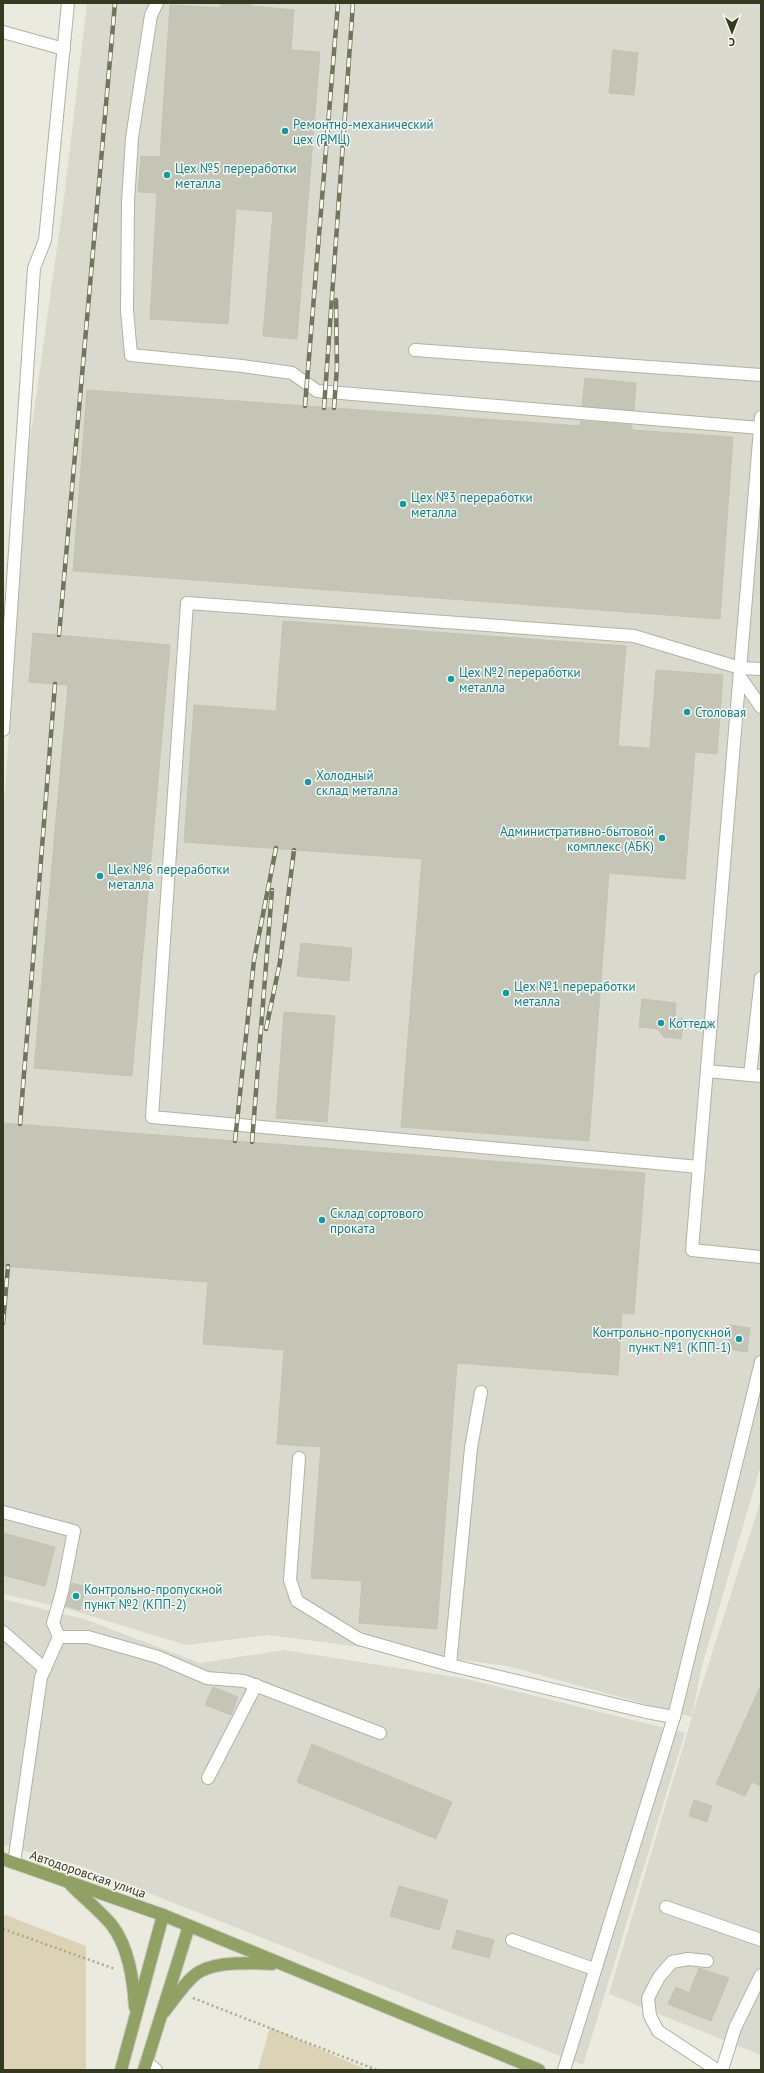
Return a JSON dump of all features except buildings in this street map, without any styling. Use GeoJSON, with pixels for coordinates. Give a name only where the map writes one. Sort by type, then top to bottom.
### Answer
{"type":"FeatureCollection","features":[{"type":"Feature","properties":{"kind":"main road","name":"Автодоровская улица"},"geometry":{"type":"LineString","coordinates":[[8,1861],[162,1915],[539,2070]]}},
{"type":"Feature","properties":{"kind":"main road"},"geometry":{"type":"LineString","coordinates":[[69,1882],[111,1925],[124,1947],[132,1978],[135,2018]]}},
{"type":"Feature","properties":{"kind":"main road"},"geometry":{"type":"LineString","coordinates":[[121,2070],[162,1915]]}},
{"type":"Feature","properties":{"kind":"main road"},"geometry":{"type":"LineString","coordinates":[[145,2066],[189,1926]]}},
{"type":"Feature","properties":{"kind":"main road"},"geometry":{"type":"LineString","coordinates":[[159,2018],[190,1980],[201,1971],[243,1962],[281,1964]]}},
{"type":"Feature","properties":{"kind":"lane"},"geometry":{"type":"LineString","coordinates":[[3,730],[34,268],[45,240],[68,3]]}},
{"type":"Feature","properties":{"kind":"lane"},"geometry":{"type":"LineString","coordinates":[[157,3],[151,15],[132,138],[128,202],[128,302],[131,355],[242,366],[292,373],[317,392],[761,422],[692,1250],[761,1257]]}},
{"type":"Feature","properties":{"kind":"lane"},"geometry":{"type":"LineString","coordinates":[[3,32],[64,49]]}},
{"type":"Feature","properties":{"kind":"lane"},"geometry":{"type":"LineString","coordinates":[[415,350],[761,376]]}},
{"type":"Feature","properties":{"kind":"lane"},"geometry":{"type":"LineString","coordinates":[[699,1167],[152,1117],[187,604],[634,636],[740,673],[761,670]]}},
{"type":"Feature","properties":{"kind":"lane"},"geometry":{"type":"LineString","coordinates":[[740,673],[761,707]]}},
{"type":"Feature","properties":{"kind":"lane"},"geometry":{"type":"LineString","coordinates":[[707,1071],[756,1075],[761,978]]}},
{"type":"Feature","properties":{"kind":"lane"},"geometry":{"type":"LineString","coordinates":[[564,2070],[594,1969],[674,1717],[761,1362]]}},
{"type":"Feature","properties":{"kind":"lane"},"geometry":{"type":"LineString","coordinates":[[450,1665],[471,1448],[481,1392]]}},
{"type":"Feature","properties":{"kind":"lane"},"geometry":{"type":"LineString","coordinates":[[299,1458],[290,1580],[297,1601],[359,1639],[450,1665],[646,1712],[674,1717]]}},
{"type":"Feature","properties":{"kind":"lane"},"geometry":{"type":"LineString","coordinates":[[3,1512],[74,1531],[62,1592],[53,1623],[59,1637],[41,1677],[8,1861]]}},
{"type":"Feature","properties":{"kind":"lane"},"geometry":{"type":"LineString","coordinates":[[3,1632],[45,1669]]}},
{"type":"Feature","properties":{"kind":"lane"},"geometry":{"type":"LineString","coordinates":[[59,1637],[88,1637],[158,1657],[207,1678],[244,1681],[380,1733]]}},
{"type":"Feature","properties":{"kind":"lane"},"geometry":{"type":"LineString","coordinates":[[208,1778],[256,1686]]}},
{"type":"Feature","properties":{"kind":"lane"},"geometry":{"type":"LineString","coordinates":[[666,1907],[761,1940]]}},
{"type":"Feature","properties":{"kind":"lane"},"geometry":{"type":"LineString","coordinates":[[512,1940],[594,1969]]}},
{"type":"Feature","properties":{"kind":"lane"},"geometry":{"type":"LineString","coordinates":[[707,1961],[688,1959],[672,1962],[659,1977],[648,1998],[650,2016],[658,2031],[717,2070]]}},
{"type":"Feature","properties":{"kind":"lane"},"geometry":{"type":"LineString","coordinates":[[722,2070],[735,2028],[761,1975]]}},
{"type":"Feature","properties":{"kind":"lane"},"geometry":{"type":"LineString","coordinates":[[145,2066],[156,2070]]}},
{"type":"Feature","properties":{"kind":"path"},"geometry":{"type":"LineString","coordinates":[[3,1929],[120,1971]]}},
{"type":"Feature","properties":{"kind":"path"},"geometry":{"type":"LineString","coordinates":[[191,1997],[377,2070]]}},
{"type":"Feature","properties":{"kind":"shaded area"},"geometry":{"type":"Polygon","coordinates":[[[87,3],[761,3],[761,1465],[701,1669],[692,1716],[761,1500],[761,2055],[609,1994],[692,1717],[508,1666],[268,1635],[186,1645],[65,1608],[3,1594],[3,820],[28,454],[64,198],[87,3]]]}},
{"type":"Feature","properties":{"kind":"shaded area"},"geometry":{"type":"Polygon","coordinates":[[[3,1599],[84,1619],[200,1663],[284,1650],[462,1678],[685,1733],[583,2065],[78,1865],[3,1845],[3,1599]]]}},
{"type":"Feature","properties":{"kind":"shaded area"},"geometry":{"type":"Polygon","coordinates":[[[3,1914],[86,1946],[86,2070],[3,2070],[3,1914]]]}},
{"type":"Feature","properties":{"kind":"shaded area"},"geometry":{"type":"Polygon","coordinates":[[[270,2027],[367,2070],[258,2070],[270,2027]]]}},
{"type":"Feature","properties":{"kind":"railway"},"geometry":{"type":"LineString","coordinates":[[59,635],[115,3]]}},
{"type":"Feature","properties":{"kind":"railway"},"geometry":{"type":"LineString","coordinates":[[305,406],[338,3]]}},
{"type":"Feature","properties":{"kind":"railway"},"geometry":{"type":"LineString","coordinates":[[324,408],[353,3]]}},
{"type":"Feature","properties":{"kind":"railway"},"geometry":{"type":"LineString","coordinates":[[334,408],[337,367],[336,300]]}},
{"type":"Feature","properties":{"kind":"railway"},"geometry":{"type":"LineString","coordinates":[[20,1124],[55,684]]}},
{"type":"Feature","properties":{"kind":"railway"},"geometry":{"type":"LineString","coordinates":[[235,1141],[254,960],[276,848]]}},
{"type":"Feature","properties":{"kind":"railway"},"geometry":{"type":"LineString","coordinates":[[266,1029],[280,962],[294,850]]}},
{"type":"Feature","properties":{"kind":"railway"},"geometry":{"type":"LineString","coordinates":[[252,1142],[272,890]]}},
{"type":"Feature","properties":{"kind":"railway"},"geometry":{"type":"LineString","coordinates":[[3,1323],[8,1266]]}},
{"type":"Feature","properties":{"kind":"place","name":"Ремонтно-механический цех (РМЦ)"},"geometry":{"type":"Point","coordinates":[285,131]}},
{"type":"Feature","properties":{"kind":"place","name":"Цех №5 переработки металла"},"geometry":{"type":"Point","coordinates":[167,175]}},
{"type":"Feature","properties":{"kind":"place","name":"Цех №3 переработки металла"},"geometry":{"type":"Point","coordinates":[403,504]}},
{"type":"Feature","properties":{"kind":"place","name":"Цех №2 переработки металла"},"geometry":{"type":"Point","coordinates":[451,679]}},
{"type":"Feature","properties":{"kind":"place","name":"Столовая"},"geometry":{"type":"Point","coordinates":[687,712]}},
{"type":"Feature","properties":{"kind":"place","name":"Холодный склад металла"},"geometry":{"type":"Point","coordinates":[308,782]}},
{"type":"Feature","properties":{"kind":"place","name":"Административно-бытовой комплекс (АБК)"},"geometry":{"type":"Point","coordinates":[662,838]}},
{"type":"Feature","properties":{"kind":"place","name":"Цех №6 переработки металла"},"geometry":{"type":"Point","coordinates":[100,876]}},
{"type":"Feature","properties":{"kind":"place","name":"Цех №1 переработки металла"},"geometry":{"type":"Point","coordinates":[506,993]}},
{"type":"Feature","properties":{"kind":"place","name":"Коттедж"},"geometry":{"type":"Point","coordinates":[661,1023]}},
{"type":"Feature","properties":{"kind":"place","name":"Склад сортового проката"},"geometry":{"type":"Point","coordinates":[322,1220]}},
{"type":"Feature","properties":{"kind":"place","name":"Контрольно-пропускной пункт №1 (КПП-1)"},"geometry":{"type":"Point","coordinates":[739,1339]}},
{"type":"Feature","properties":{"kind":"place","name":"Контрольно-пропускной пункт №2 (КПП-2)"},"geometry":{"type":"Point","coordinates":[76,1596]}}]}
